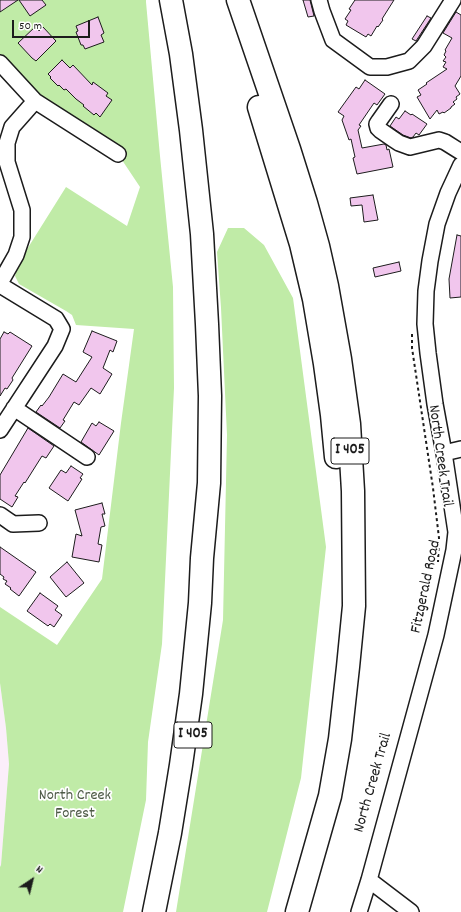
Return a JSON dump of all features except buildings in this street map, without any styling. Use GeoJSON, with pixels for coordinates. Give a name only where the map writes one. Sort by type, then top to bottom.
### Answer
{"type":"FeatureCollection","features":[{"type":"Feature","properties":{"kind":"highway","name":"I 405"},"geometry":{"type":"LineString","coordinates":[[154,912],[166,853],[182,757],[200,603],[202,558],[209,483],[210,396],[202,234],[181,54],[171,0]]}},
{"type":"Feature","properties":{"kind":"highway","name":"I 405"},"geometry":{"type":"LineString","coordinates":[[227,0],[299,237],[314,299],[332,415],[340,510],[341,611],[329,718],[322,763],[291,908]]}},
{"type":"Feature","properties":{"kind":"highway","name":"I 405"},"geometry":{"type":"LineString","coordinates":[[238,0],[290,149],[318,246],[340,359],[349,432],[353,491],[354,606],[340,739],[330,796],[291,908]]}},
{"type":"Feature","properties":{"kind":"highway","name":"I 405"},"geometry":{"type":"LineString","coordinates":[[162,912],[178,835],[200,686],[209,586],[202,558]]}},
{"type":"Feature","properties":{"kind":"street"},"geometry":{"type":"LineString","coordinates":[[319,0],[333,40],[370,67],[387,67],[409,61],[424,46],[453,0]]}},
{"type":"Feature","properties":{"kind":"street"},"geometry":{"type":"LineString","coordinates":[[0,63],[35,101],[118,154]]}},
{"type":"Feature","properties":{"kind":"street"},"geometry":{"type":"LineString","coordinates":[[0,430],[55,346],[62,329],[56,319],[0,284],[16,255],[22,237],[22,210],[7,162],[6,143],[12,128],[35,101]]}},
{"type":"Feature","properties":{"kind":"street"},"geometry":{"type":"LineString","coordinates":[[391,104],[377,124],[380,130],[393,139],[410,147],[439,140],[461,152]]}},
{"type":"Feature","properties":{"kind":"street","name":"Fitzgerald Road"},"geometry":{"type":"LineString","coordinates":[[359,912],[436,634],[455,571],[454,550],[456,532],[434,397],[425,324],[426,291],[437,224],[448,193],[461,165]]}},
{"type":"Feature","properties":{"kind":"street"},"geometry":{"type":"LineString","coordinates":[[14,408],[87,457]]}},
{"type":"Feature","properties":{"kind":"street"},"geometry":{"type":"LineString","coordinates":[[444,453],[461,449]]}},
{"type":"Feature","properties":{"kind":"street"},"geometry":{"type":"LineString","coordinates":[[0,516],[13,524],[39,523]]}},
{"type":"Feature","properties":{"kind":"street"},"geometry":{"type":"LineString","coordinates":[[369,880],[411,912]]}},
{"type":"Feature","properties":{"kind":"path","name":"North Creek Trail"},"geometry":{"type":"LineString","coordinates":[[412,330],[412,348],[435,502],[439,538],[438,562]]}},
{"type":"Feature","properties":{"kind":"shaded area"},"geometry":{"type":"Polygon","coordinates":[[[0,683],[9,764],[0,867],[0,683]]]}},
{"type":"Feature","properties":{"kind":"green space","name":"North Creek Forest"},"geometry":{"type":"Polygon","coordinates":[[[0,0],[146,0],[173,287],[174,388],[162,644],[148,742],[146,800],[123,912],[0,912],[0,867],[9,764],[0,683],[0,607],[57,645],[102,579],[134,329],[76,325],[72,315],[19,284],[15,276],[19,262],[66,187],[127,226],[140,187],[118,154],[35,101],[0,63],[0,0]]]}},
{"type":"Feature","properties":{"kind":"green space"},"geometry":{"type":"Polygon","coordinates":[[[228,228],[244,228],[264,245],[293,298],[326,547],[301,778],[267,912],[176,912],[223,620],[227,435],[217,252],[228,228]]]}}]}
